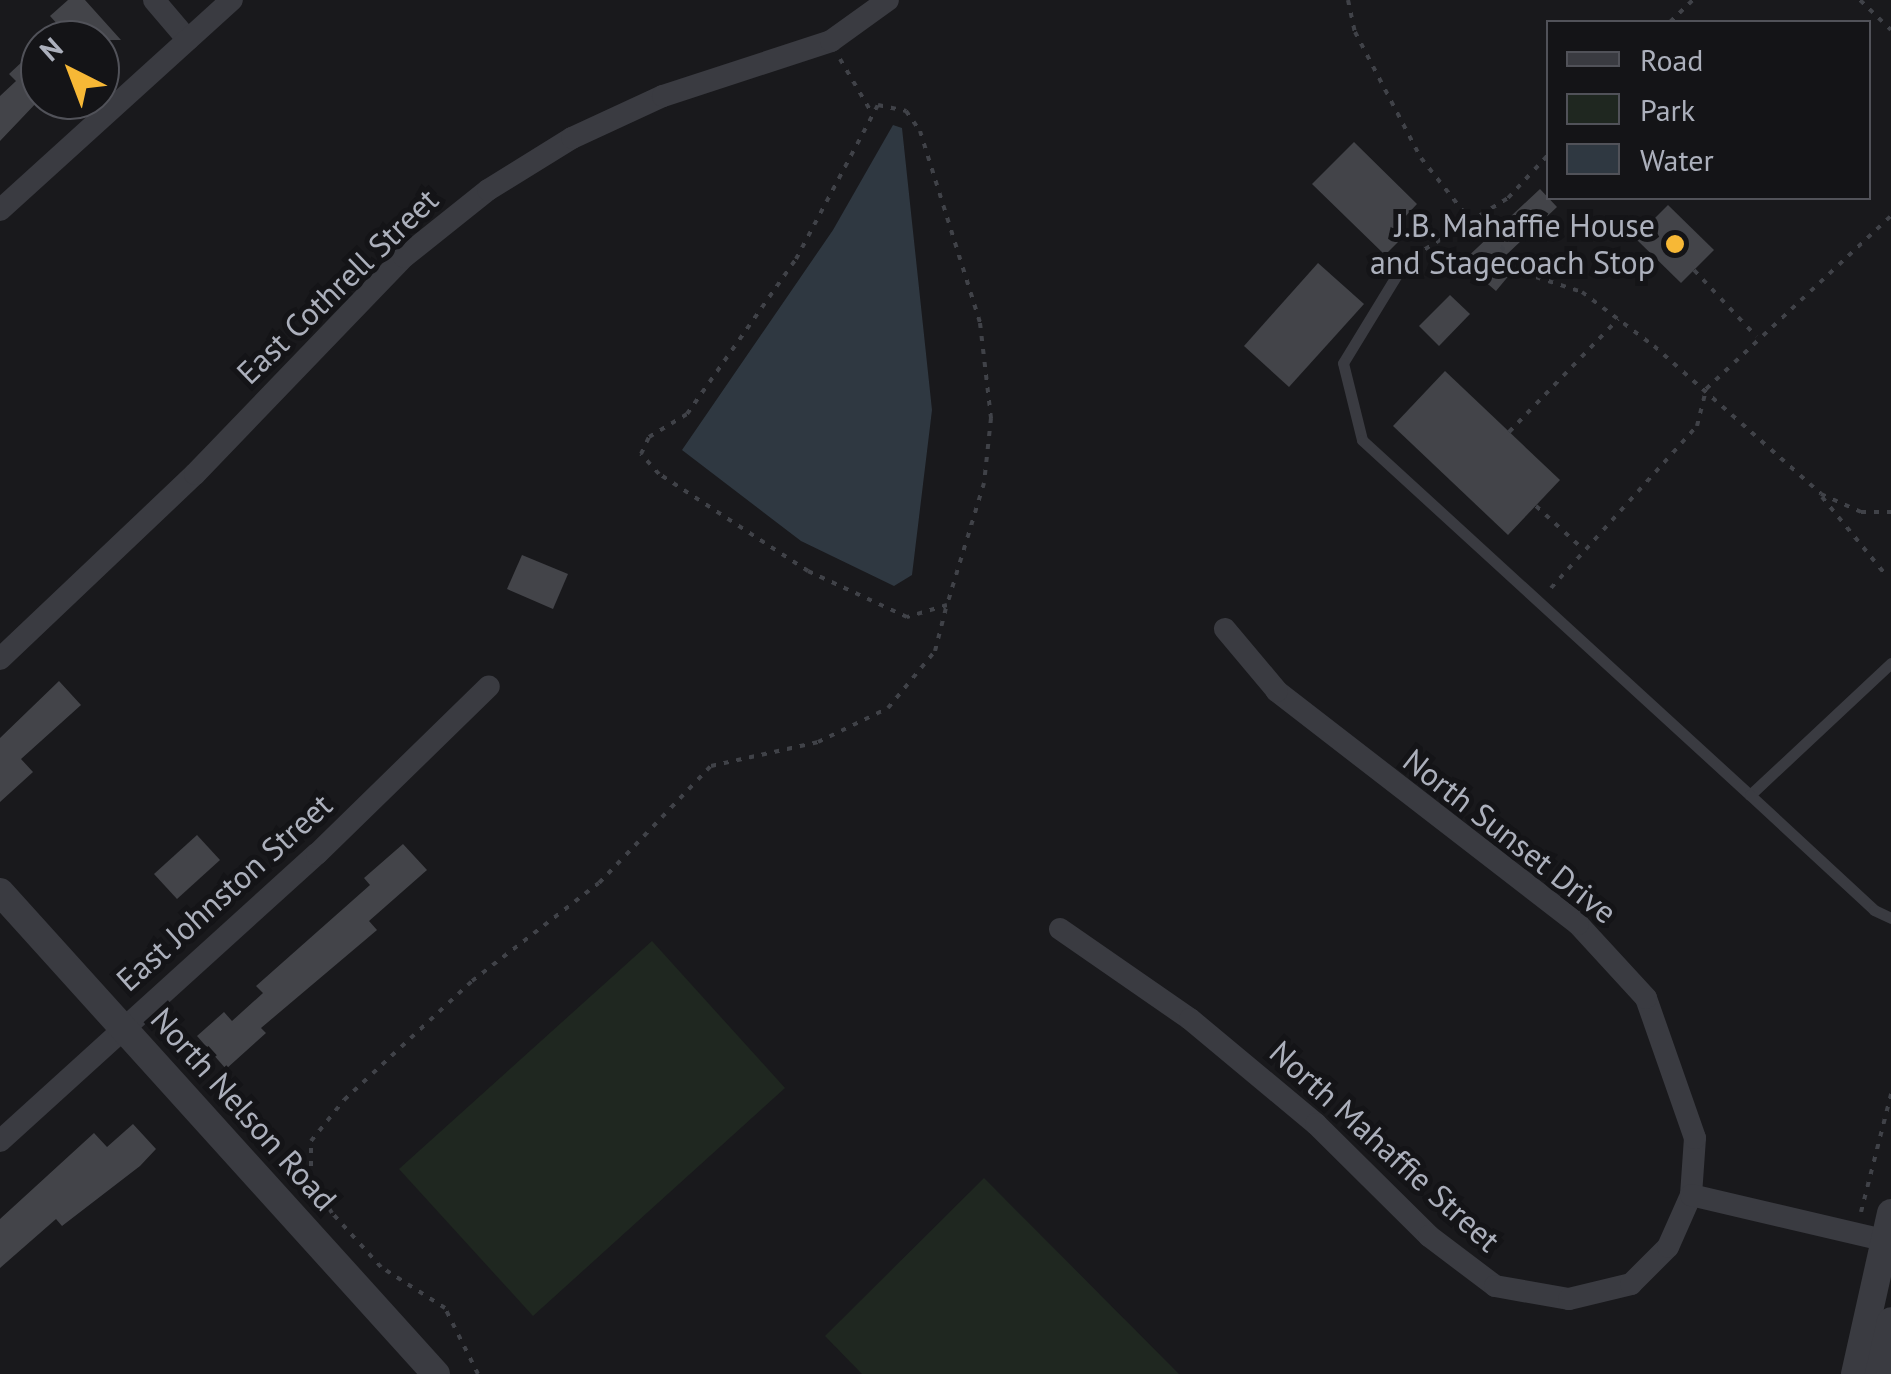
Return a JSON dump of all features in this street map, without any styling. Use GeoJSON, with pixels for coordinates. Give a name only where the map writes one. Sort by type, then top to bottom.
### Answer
{"type":"FeatureCollection","features":[{"type":"Feature","properties":{"kind":"street"},"geometry":{"type":"LineString","coordinates":[[154,0],[188,40]]}},
{"type":"Feature","properties":{"kind":"street"},"geometry":{"type":"LineString","coordinates":[[0,210],[232,0]]}},
{"type":"Feature","properties":{"kind":"street","name":"East Cothrell Street"},"geometry":{"type":"LineString","coordinates":[[0,659],[194,474],[404,258],[488,190],[572,138],[662,96],[832,41],[888,0]]}},
{"type":"Feature","properties":{"kind":"street","name":"North Sunset Drive"},"geometry":{"type":"LineString","coordinates":[[1224,629],[1277,691],[1578,924],[1646,998],[1694,1138],[1692,1195]]}},
{"type":"Feature","properties":{"kind":"street","name":"East Johnston Street"},"geometry":{"type":"LineString","coordinates":[[0,1141],[317,854],[488,686]]}},
{"type":"Feature","properties":{"kind":"street","name":"North Nelson Road"},"geometry":{"type":"LineString","coordinates":[[0,892],[436,1374]]}},
{"type":"Feature","properties":{"kind":"street","name":"North Mahaffie Street"},"geometry":{"type":"LineString","coordinates":[[1060,929],[1190,1019],[1316,1124],[1429,1236],[1495,1286],[1569,1299],[1631,1284],[1668,1247],[1692,1195]]}},
{"type":"Feature","properties":{"kind":"street"},"geometry":{"type":"LineString","coordinates":[[1692,1195],[1889,1232],[1855,1374]]}},
{"type":"Feature","properties":{"kind":"street"},"geometry":{"type":"LineString","coordinates":[[1879,1374],[1891,1321]]}},
{"type":"Feature","properties":{"kind":"lane"},"geometry":{"type":"LineString","coordinates":[[1401,268],[1343,363],[1362,440],[1874,910],[1891,918]]}},
{"type":"Feature","properties":{"kind":"lane"},"geometry":{"type":"LineString","coordinates":[[1750,795],[1891,663]]}},
{"type":"Feature","properties":{"kind":"path"},"geometry":{"type":"LineString","coordinates":[[1348,0],[1380,85],[1420,158],[1470,221],[1536,277],[1582,292],[1706,388],[1759,446],[1820,494],[1885,574]]}},
{"type":"Feature","properties":{"kind":"path"},"geometry":{"type":"LineString","coordinates":[[1672,20],[1693,0]]}},
{"type":"Feature","properties":{"kind":"path"},"geometry":{"type":"LineString","coordinates":[[1860,0],[1891,30]]}},
{"type":"Feature","properties":{"kind":"path"},"geometry":{"type":"LineString","coordinates":[[832,41],[870,110]]}},
{"type":"Feature","properties":{"kind":"path"},"geometry":{"type":"LineString","coordinates":[[478,1374],[445,1308],[381,1267],[318,1194],[307,1161],[317,1131],[472,981],[599,883],[711,766],[818,742],[888,708],[935,651],[990,456],[986,352],[915,120],[896,105],[870,110]]}},
{"type":"Feature","properties":{"kind":"path"},"geometry":{"type":"LineString","coordinates":[[870,110],[796,258],[687,414],[650,437],[641,454],[659,474],[789,560],[886,613],[908,617],[947,605]]}},
{"type":"Feature","properties":{"kind":"path"},"geometry":{"type":"LineString","coordinates":[[1401,268],[1422,247],[1508,198],[1546,157]]}},
{"type":"Feature","properties":{"kind":"path"},"geometry":{"type":"LineString","coordinates":[[1539,603],[1583,549],[1697,426],[1706,388],[1756,336],[1891,216]]}},
{"type":"Feature","properties":{"kind":"path"},"geometry":{"type":"LineString","coordinates":[[1694,270],[1756,336]]}},
{"type":"Feature","properties":{"kind":"path"},"geometry":{"type":"LineString","coordinates":[[1510,432],[1618,320]]}},
{"type":"Feature","properties":{"kind":"path"},"geometry":{"type":"LineString","coordinates":[[1820,494],[1861,512],[1891,512]]}},
{"type":"Feature","properties":{"kind":"path"},"geometry":{"type":"LineString","coordinates":[[1536,506],[1583,549]]}},
{"type":"Feature","properties":{"kind":"path"},"geometry":{"type":"LineString","coordinates":[[1860,1214],[1891,1094]]}},
{"type":"Feature","properties":{"kind":"green space"},"geometry":{"type":"Polygon","coordinates":[[[652,941],[785,1088],[533,1316],[399,1169],[652,941]]]}},
{"type":"Feature","properties":{"kind":"green space"},"geometry":{"type":"Polygon","coordinates":[[[984,1178],[1179,1374],[862,1374],[825,1336],[984,1178]]]}},
{"type":"Feature","properties":{"kind":"water"},"geometry":{"type":"Polygon","coordinates":[[[893,125],[902,128],[932,410],[912,575],[894,586],[801,541],[682,450],[833,230],[893,125]]]}},
{"type":"Feature","properties":{"kind":"building"},"geometry":{"type":"Polygon","coordinates":[[[68,0],[85,0],[103,20],[54,20],[50,16],[68,0]]]}},
{"type":"Feature","properties":{"kind":"building"},"geometry":{"type":"Polygon","coordinates":[[[20,64],[20,120],[0,141],[0,96],[16,81],[9,74],[20,64]]]}},
{"type":"Feature","properties":{"kind":"building"},"geometry":{"type":"Polygon","coordinates":[[[1354,142],[1417,204],[1389,234],[1398,242],[1385,255],[1312,184],[1354,142]]]}},
{"type":"Feature","properties":{"kind":"building"},"geometry":{"type":"Polygon","coordinates":[[[1540,189],[1546,200],[1557,207],[1504,257],[1516,267],[1496,291],[1462,262],[1540,189]]]}},
{"type":"Feature","properties":{"kind":"building","name":"J.B. Mahaffie House and Stagecoach Stop"},"geometry":{"type":"Polygon","coordinates":[[[1668,205],[1714,250],[1681,283],[1635,238],[1668,205]]]}},
{"type":"Feature","properties":{"kind":"building"},"geometry":{"type":"Polygon","coordinates":[[[1318,263],[1364,304],[1289,387],[1244,346],[1318,263]]]}},
{"type":"Feature","properties":{"kind":"building"},"geometry":{"type":"Polygon","coordinates":[[[1450,295],[1470,314],[1439,346],[1419,326],[1450,295]]]}},
{"type":"Feature","properties":{"kind":"building"},"geometry":{"type":"Polygon","coordinates":[[[1445,371],[1560,480],[1508,535],[1393,426],[1445,371]]]}},
{"type":"Feature","properties":{"kind":"building"},"geometry":{"type":"Polygon","coordinates":[[[522,555],[568,574],[553,609],[507,589],[522,555]]]}},
{"type":"Feature","properties":{"kind":"building"},"geometry":{"type":"Polygon","coordinates":[[[59,681],[81,705],[21,759],[33,772],[0,802],[0,738],[59,681]]]}},
{"type":"Feature","properties":{"kind":"building"},"geometry":{"type":"Polygon","coordinates":[[[197,835],[220,860],[177,899],[154,874],[197,835]]]}},
{"type":"Feature","properties":{"kind":"building"},"geometry":{"type":"Polygon","coordinates":[[[403,844],[427,870],[369,921],[377,930],[261,1028],[266,1033],[226,1069],[197,1036],[224,1012],[232,1021],[263,993],[256,986],[370,885],[364,878],[403,844]]]}},
{"type":"Feature","properties":{"kind":"building"},"geometry":{"type":"Polygon","coordinates":[[[133,1124],[156,1149],[140,1166],[62,1226],[56,1219],[0,1268],[0,1219],[94,1133],[107,1147],[133,1124]]]}},
{"type":"Feature","properties":{"kind":"place","name":"J.B. Mahaffie House and Stagecoach Stop"},"geometry":{"type":"Point","coordinates":[1675,244]}}]}
